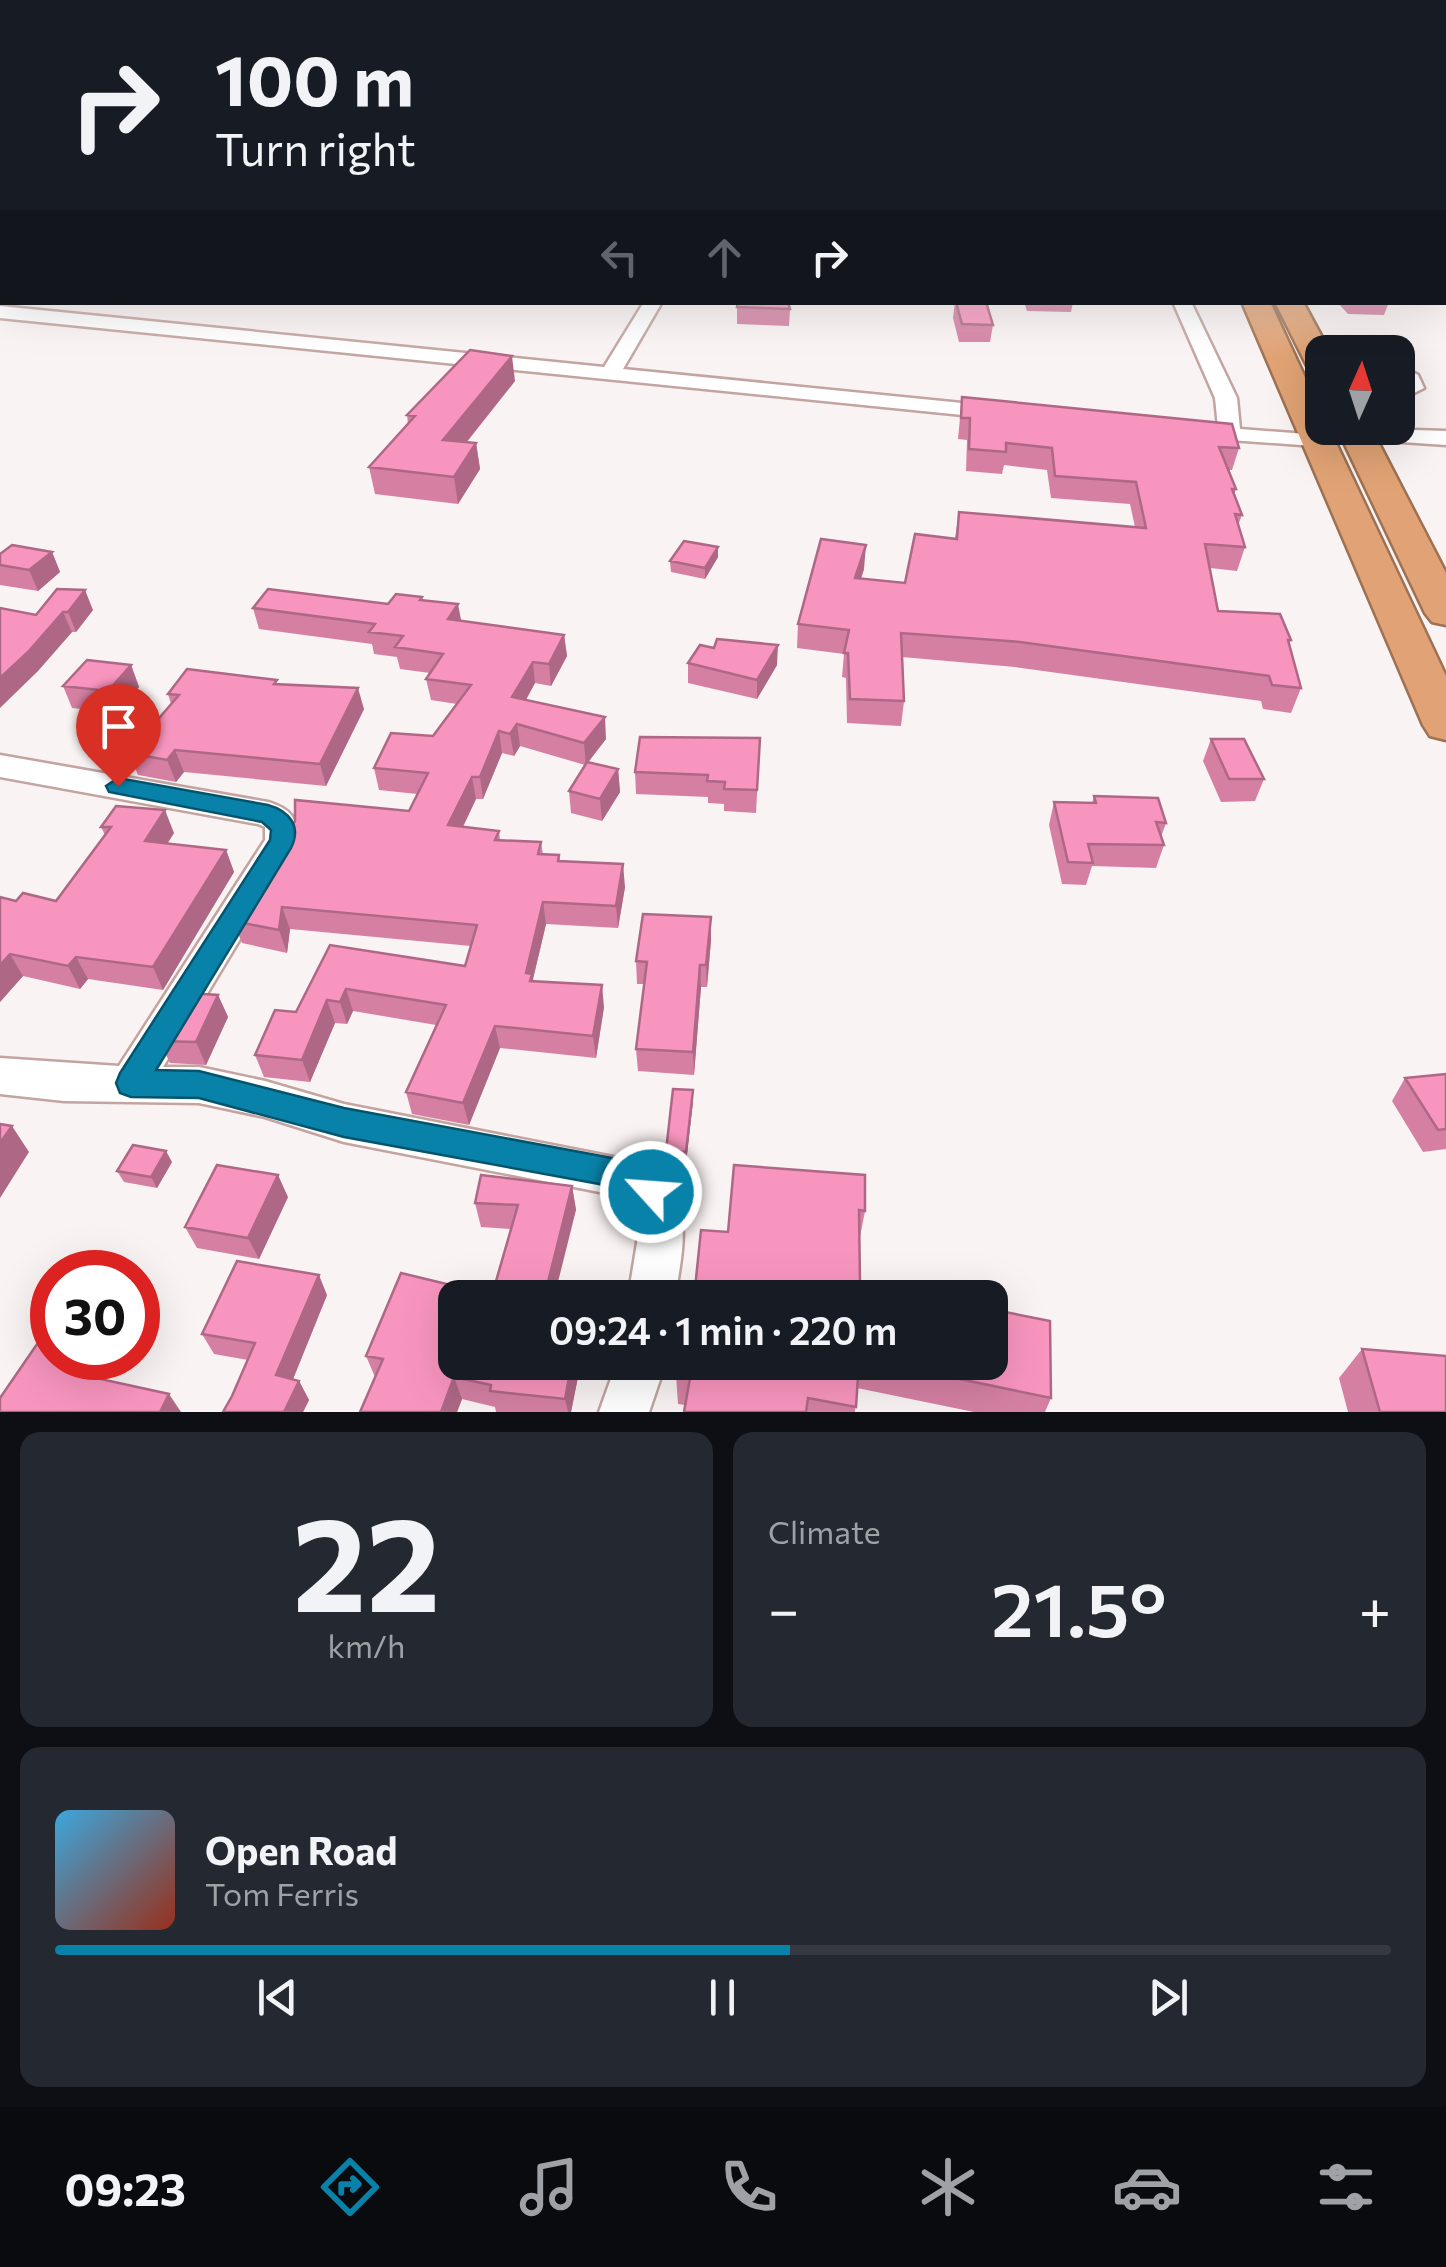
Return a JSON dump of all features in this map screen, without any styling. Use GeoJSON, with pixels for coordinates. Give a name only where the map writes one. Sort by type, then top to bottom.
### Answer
{"type":"FeatureCollection","features":[{"type":"Feature","properties":{"kind":"highway"},"geometry":{"type":"LineString","coordinates":[[1257,305],[1305,409]]}},
{"type":"Feature","properties":{"kind":"highway"},"geometry":{"type":"LineString","coordinates":[[1291,305],[1307,335]]}},
{"type":"Feature","properties":{"kind":"highway"},"geometry":{"type":"LineString","coordinates":[[1321,445],[1446,725]]}},
{"type":"Feature","properties":{"kind":"highway"},"geometry":{"type":"LineString","coordinates":[[1363,445],[1446,613]]}},
{"type":"Feature","properties":{"kind":"street"},"geometry":{"type":"LineString","coordinates":[[611,372],[651,305]]}},
{"type":"Feature","properties":{"kind":"street"},"geometry":{"type":"LineString","coordinates":[[1183,305],[1226,398],[1230,435]]}},
{"type":"Feature","properties":{"kind":"street"},"geometry":{"type":"LineString","coordinates":[[0,312],[1017,414]]}},
{"type":"Feature","properties":{"kind":"street"},"geometry":{"type":"LineString","coordinates":[[1172,429],[1305,441]]}},
{"type":"Feature","properties":{"kind":"street"},"geometry":{"type":"LineString","coordinates":[[1415,435],[1446,438]]}},
{"type":"Feature","properties":{"kind":"street"},"geometry":{"type":"LineString","coordinates":[[0,766],[236,807],[268,814],[281,822],[282,841],[131,1083]]}},
{"type":"Feature","properties":{"kind":"street"},"geometry":{"type":"LineString","coordinates":[[0,1076],[64,1083],[199,1085],[344,1123],[628,1176],[651,1192],[657,1206],[660,1228],[653,1280]]}},
{"type":"Feature","properties":{"kind":"street"},"geometry":{"type":"LineString","coordinates":[[624,1412],[636,1380]]}},
{"type":"Feature","properties":{"kind":"building"},"geometry":{"type":"Polygon","coordinates":[[[789,305],[790,309],[737,307],[789,305]]]}},
{"type":"Feature","properties":{"kind":"building"},"geometry":{"type":"Polygon","coordinates":[[[957,305],[987,305],[993,325],[962,324],[957,305]]]}},
{"type":"Feature","properties":{"kind":"building"},"geometry":{"type":"Polygon","coordinates":[[[470,350],[512,356],[443,440],[476,443],[454,477],[369,467],[415,416],[407,415],[470,350]]]}},
{"type":"Feature","properties":{"kind":"building"},"geometry":{"type":"Polygon","coordinates":[[[962,397],[1232,424],[1239,448],[1219,447],[1236,489],[1232,489],[1242,515],[1235,514],[1245,547],[1205,544],[1218,611],[1280,614],[1291,640],[1301,688],[1272,685],[1269,676],[1020,642],[901,633],[904,701],[850,699],[848,653],[844,653],[849,630],[798,624],[821,539],[866,545],[855,578],[905,583],[915,534],[957,539],[959,512],[1146,528],[1136,482],[1055,476],[1052,448],[1006,443],[1006,452],[969,449],[970,418],[961,418],[962,397]]]}},
{"type":"Feature","properties":{"kind":"building"},"geometry":{"type":"Polygon","coordinates":[[[684,541],[718,547],[705,568],[670,561],[684,541]]]}},
{"type":"Feature","properties":{"kind":"building"},"geometry":{"type":"Polygon","coordinates":[[[12,545],[52,552],[29,570],[0,565],[0,554],[12,545]]]}},
{"type":"Feature","properties":{"kind":"building"},"geometry":{"type":"Polygon","coordinates":[[[57,589],[85,590],[68,612],[63,612],[0,678],[0,608],[36,615],[57,589]]]}},
{"type":"Feature","properties":{"kind":"building"},"geometry":{"type":"Polygon","coordinates":[[[268,589],[388,604],[396,594],[422,597],[420,600],[458,604],[448,619],[564,635],[549,664],[533,662],[512,697],[605,717],[584,743],[517,724],[510,734],[499,731],[480,777],[472,777],[448,825],[499,831],[495,840],[541,842],[538,854],[559,855],[558,861],[623,864],[616,906],[543,902],[526,973],[532,974],[530,981],[602,985],[593,1036],[495,1026],[463,1103],[406,1092],[446,1005],[346,989],[340,1002],[327,1000],[302,1060],[255,1055],[275,1010],[296,1012],[330,945],[465,966],[477,925],[282,907],[279,930],[233,921],[295,821],[295,800],[409,811],[428,773],[374,768],[391,733],[433,736],[471,685],[426,679],[443,654],[395,647],[403,636],[369,632],[375,624],[253,608],[268,589]]]}},
{"type":"Feature","properties":{"kind":"building"},"geometry":{"type":"Polygon","coordinates":[[[717,639],[778,645],[757,680],[688,663],[700,645],[714,648],[717,639]]]}},
{"type":"Feature","properties":{"kind":"building"},"geometry":{"type":"Polygon","coordinates":[[[87,660],[131,665],[108,691],[63,686],[87,660]]]}},
{"type":"Feature","properties":{"kind":"building"},"geometry":{"type":"Polygon","coordinates":[[[187,669],[277,680],[274,684],[358,688],[320,764],[175,750],[167,760],[129,753],[179,695],[168,694],[187,669]]]}},
{"type":"Feature","properties":{"kind":"building"},"geometry":{"type":"Polygon","coordinates":[[[640,737],[760,738],[757,790],[724,789],[725,782],[707,781],[708,775],[635,772],[640,737]]]}},
{"type":"Feature","properties":{"kind":"building"},"geometry":{"type":"Polygon","coordinates":[[[1211,739],[1244,739],[1264,779],[1229,779],[1211,739]]]}},
{"type":"Feature","properties":{"kind":"building"},"geometry":{"type":"Polygon","coordinates":[[[587,762],[618,769],[600,799],[569,791],[587,762]]]}},
{"type":"Feature","properties":{"kind":"building"},"geometry":{"type":"Polygon","coordinates":[[[1094,796],[1158,798],[1166,823],[1156,822],[1164,845],[1088,844],[1093,863],[1068,862],[1054,802],[1096,803],[1094,796]]]}},
{"type":"Feature","properties":{"kind":"building"},"geometry":{"type":"Polygon","coordinates":[[[116,806],[165,810],[145,841],[226,850],[153,967],[76,957],[68,966],[10,954],[0,965],[0,897],[16,901],[23,893],[56,901],[111,827],[101,827],[116,806]]]}},
{"type":"Feature","properties":{"kind":"building"},"geometry":{"type":"Polygon","coordinates":[[[643,914],[711,917],[706,965],[700,965],[693,1052],[636,1049],[647,962],[636,961],[643,914]]]}},
{"type":"Feature","properties":{"kind":"building"},"geometry":{"type":"Polygon","coordinates":[[[188,993],[218,995],[196,1042],[159,1041],[188,993]]]}},
{"type":"Feature","properties":{"kind":"building"},"geometry":{"type":"Polygon","coordinates":[[[1446,1074],[1446,1129],[1438,1130],[1405,1078],[1446,1074]]]}},
{"type":"Feature","properties":{"kind":"building"},"geometry":{"type":"Polygon","coordinates":[[[673,1089],[693,1090],[686,1152],[666,1151],[673,1089]]]}},
{"type":"Feature","properties":{"kind":"building"},"geometry":{"type":"Polygon","coordinates":[[[0,1124],[12,1126],[0,1143],[0,1124]]]}},
{"type":"Feature","properties":{"kind":"building"},"geometry":{"type":"Polygon","coordinates":[[[133,1145],[166,1151],[151,1177],[117,1171],[133,1145]]]}},
{"type":"Feature","properties":{"kind":"building"},"geometry":{"type":"Polygon","coordinates":[[[217,1165],[278,1175],[248,1238],[185,1227],[217,1165]]]}},
{"type":"Feature","properties":{"kind":"building"},"geometry":{"type":"Polygon","coordinates":[[[734,1165],[865,1175],[865,1211],[859,1210],[860,1280],[696,1280],[701,1230],[728,1232],[734,1165]]]}},
{"type":"Feature","properties":{"kind":"building"},"geometry":{"type":"Polygon","coordinates":[[[481,1175],[572,1186],[548,1280],[496,1280],[518,1205],[475,1203],[481,1175]]]}},
{"type":"Feature","properties":{"kind":"building"},"geometry":{"type":"Polygon","coordinates":[[[237,1261],[319,1275],[276,1375],[299,1381],[284,1412],[223,1412],[255,1343],[202,1334],[237,1261]]]}},
{"type":"Feature","properties":{"kind":"building"},"geometry":{"type":"Polygon","coordinates":[[[401,1273],[438,1282],[438,1380],[453,1380],[441,1412],[360,1412],[383,1359],[366,1356],[401,1273]]]}},
{"type":"Feature","properties":{"kind":"building"},"geometry":{"type":"Polygon","coordinates":[[[1008,1313],[1050,1321],[1051,1398],[964,1380],[1008,1380],[1008,1313]]]}},
{"type":"Feature","properties":{"kind":"building"},"geometry":{"type":"Polygon","coordinates":[[[1362,1349],[1446,1356],[1446,1412],[1380,1412],[1362,1349]]]}},
{"type":"Feature","properties":{"kind":"building"},"geometry":{"type":"Polygon","coordinates":[[[30,1354],[30,1380],[105,1380],[169,1394],[160,1412],[0,1412],[0,1398],[30,1354]]]}},
{"type":"Feature","properties":{"kind":"building"},"geometry":{"type":"Polygon","coordinates":[[[468,1380],[569,1380],[565,1399],[490,1391],[491,1385],[468,1380]]]}},
{"type":"Feature","properties":{"kind":"building"},"geometry":{"type":"Polygon","coordinates":[[[690,1380],[858,1380],[856,1407],[808,1398],[806,1412],[684,1412],[690,1380]]]}},
{"type":"Feature","properties":{"kind":"route"},"geometry":{"type":"LineString","coordinates":[[118,786],[268,814],[281,822],[284,830],[282,841],[131,1083],[199,1085],[265,1099],[344,1123],[599,1169],[628,1176],[651,1192]]}}]}
